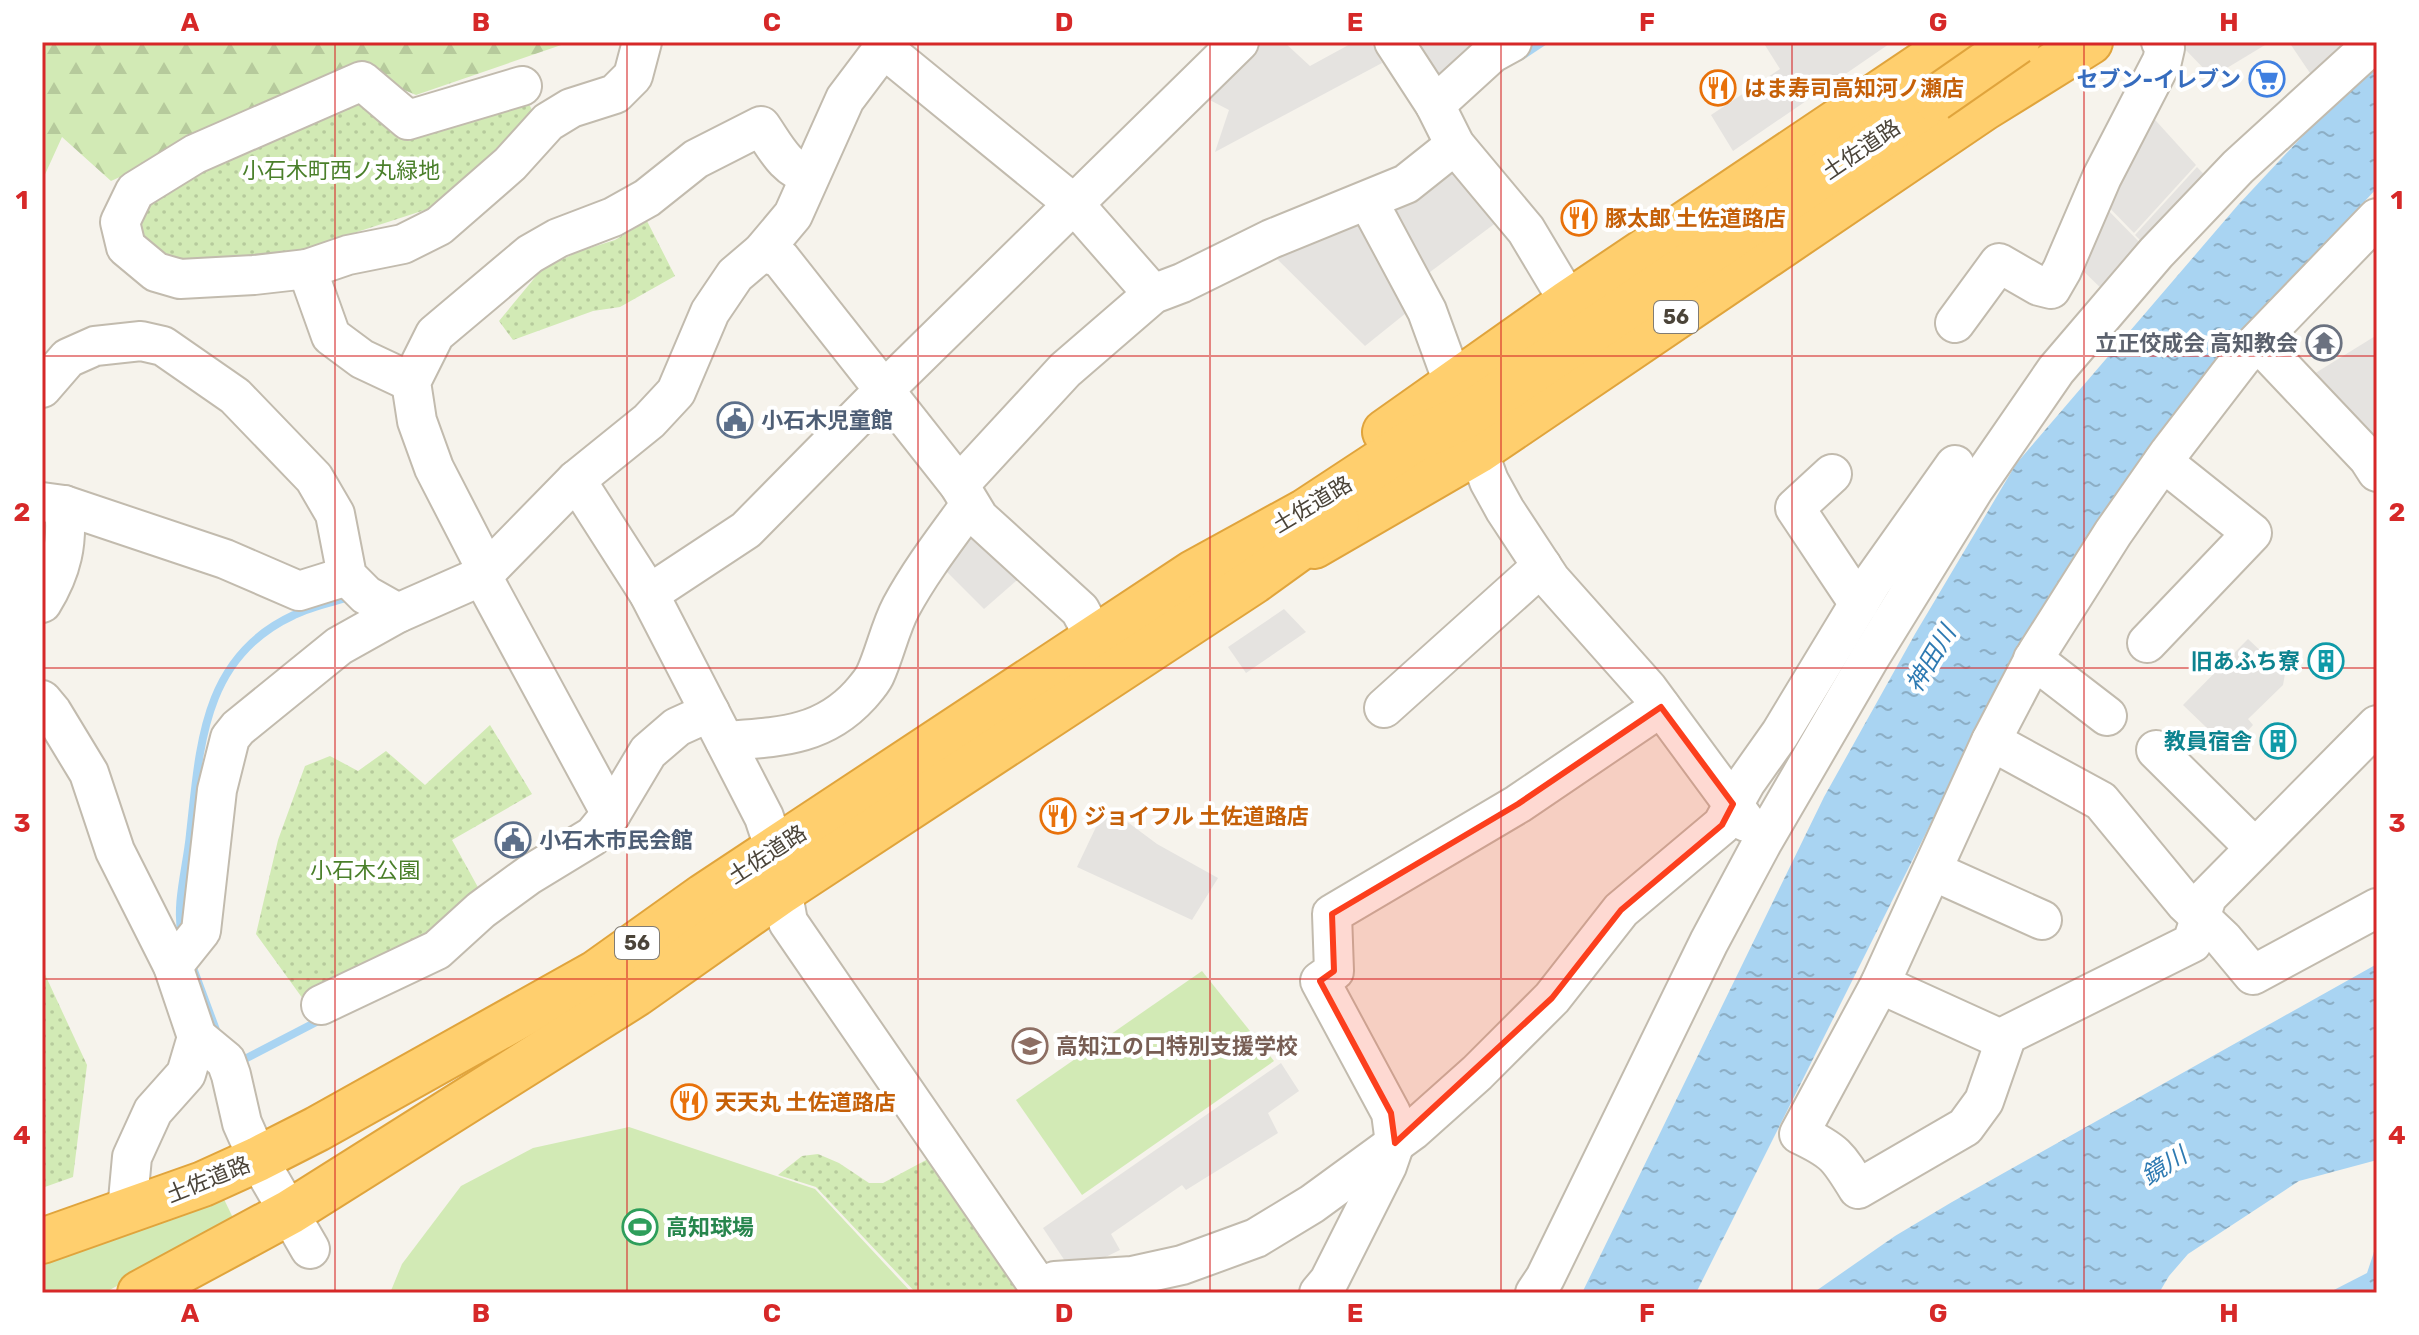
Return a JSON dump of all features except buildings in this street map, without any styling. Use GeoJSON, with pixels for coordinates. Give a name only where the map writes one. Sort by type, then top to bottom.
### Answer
{"type":"FeatureCollection","features":[{"type":"Feature","properties":{"kind":"highway","name":"土佐道路"},"geometry":{"type":"LineString","coordinates":[[140,1293],[300,1230],[636,994],[778,870],[1095,638],[1193,573],[1306,511],[1414,440],[1465,417],[2017,42]]}},
{"type":"Feature","properties":{"kind":"highway","name":"56"},"geometry":{"type":"LineString","coordinates":[[1465,417],[2090,42]]}},
{"type":"Feature","properties":{"kind":"highway","name":"56"},"geometry":{"type":"LineString","coordinates":[[1465,417],[1569,302],[1951,45]]}},
{"type":"Feature","properties":{"kind":"highway","name":"土佐道路"},"geometry":{"type":"LineString","coordinates":[[42,1241],[203,1184],[258,1159],[596,973],[704,896],[778,870],[1254,581],[1425,457],[1465,417]]}},
{"type":"Feature","properties":{"kind":"street"},"geometry":{"type":"LineString","coordinates":[[522,86],[408,120],[362,81],[195,154],[135,191],[120,222],[126,247],[156,272],[180,279],[307,269],[348,255],[403,244],[439,226],[510,164],[548,122],[571,108],[615,94],[633,76],[642,42]]}},
{"type":"Feature","properties":{"kind":"street"},"geometry":{"type":"LineString","coordinates":[[649,594],[746,530],[883,391],[1239,42]]}},
{"type":"Feature","properties":{"kind":"street"},"geometry":{"type":"LineString","coordinates":[[1394,42],[1446,124],[1526,230],[1569,302]]}},
{"type":"Feature","properties":{"kind":"street"},"geometry":{"type":"LineString","coordinates":[[321,1005],[437,950],[481,910],[517,883],[593,836],[611,814],[648,752],[677,727],[786,736],[835,719],[873,680],[906,599],[965,495],[1065,370],[1153,294],[1271,239],[1406,184],[1492,53],[1512,42]]}},
{"type":"Feature","properties":{"kind":"street"},"geometry":{"type":"LineString","coordinates":[[1955,323],[1999,263],[2039,286],[2051,289],[2102,177],[2162,61],[2165,48],[2161,42]]}},
{"type":"Feature","properties":{"kind":"street"},"geometry":{"type":"LineString","coordinates":[[1535,1293],[1552,1265],[1709,942],[1762,843],[1869,659],[1950,528],[2056,370],[2156,253],[2238,167],[2375,42]]}},
{"type":"Feature","properties":{"kind":"street"},"geometry":{"type":"LineString","coordinates":[[180,958],[201,931],[217,790],[230,738],[247,719],[339,646],[480,562],[649,421],[676,392],[710,312],[735,275],[762,252],[793,215],[799,171],[845,99],[886,45],[1074,204],[1153,294]]}},
{"type":"Feature","properties":{"kind":"street"},"geometry":{"type":"LineString","coordinates":[[1951,45],[1984,108]]}},
{"type":"Feature","properties":{"kind":"street"},"geometry":{"type":"LineString","coordinates":[[611,814],[434,468],[417,421],[411,382],[435,334],[530,254],[558,238],[613,217],[647,198],[696,159],[761,126],[799,171]]}},
{"type":"Feature","properties":{"kind":"street"},"geometry":{"type":"LineString","coordinates":[[1368,201],[1427,311],[1489,481],[1505,510],[1542,566],[1661,707],[1762,843]]}},
{"type":"Feature","properties":{"kind":"street"},"geometry":{"type":"LineString","coordinates":[[2377,218],[2258,342],[2163,462],[2113,533],[2033,659],[1991,741],[1880,984],[1799,1134],[1839,1157],[1858,1189],[1965,1127],[1984,1101],[2007,1035],[2192,943],[2207,897],[2377,725]]}},
{"type":"Feature","properties":{"kind":"street"},"geometry":{"type":"LineString","coordinates":[[762,252],[780,258],[965,495],[979,518],[1080,610],[1095,638]]}},
{"type":"Feature","properties":{"kind":"street"},"geometry":{"type":"LineString","coordinates":[[307,269],[331,336],[362,359],[411,382]]}},
{"type":"Feature","properties":{"kind":"street"},"geometry":{"type":"LineString","coordinates":[[42,388],[68,358],[95,346],[141,341],[163,346],[235,396],[314,478],[335,514],[347,576],[366,595],[398,613]]}},
{"type":"Feature","properties":{"kind":"street"},"geometry":{"type":"LineString","coordinates":[[2258,342],[2368,458],[2377,472]]}},
{"type":"Feature","properties":{"kind":"street"},"geometry":{"type":"LineString","coordinates":[[2147,643],[2252,533],[2163,462]]}},
{"type":"Feature","properties":{"kind":"street"},"geometry":{"type":"LineString","coordinates":[[576,480],[649,594],[764,817],[788,922],[1041,1290],[1055,1281],[1132,1276],[1182,1265],[1256,1238],[1312,1204],[1395,1143],[1477,1073],[1552,998],[1621,910],[1722,825],[1859,604],[1955,465]]}},
{"type":"Feature","properties":{"kind":"street"},"geometry":{"type":"LineString","coordinates":[[1832,474],[1795,508],[1859,604]]}},
{"type":"Feature","properties":{"kind":"street"},"geometry":{"type":"LineString","coordinates":[[53,503],[225,559],[299,591],[347,576]]}},
{"type":"Feature","properties":{"kind":"street"},"geometry":{"type":"LineString","coordinates":[[42,603],[57,579],[67,532],[53,503]]}},
{"type":"Feature","properties":{"kind":"street"},"geometry":{"type":"LineString","coordinates":[[1384,708],[1425,686],[1542,566]]}},
{"type":"Feature","properties":{"kind":"street"},"geometry":{"type":"LineString","coordinates":[[2033,659],[2107,716]]}},
{"type":"Feature","properties":{"kind":"street"},"geometry":{"type":"LineString","coordinates":[[42,700],[89,773],[115,851],[180,958],[199,1038],[186,1074],[153,1111],[132,1157],[127,1211]]}},
{"type":"Feature","properties":{"kind":"street"},"geometry":{"type":"LineString","coordinates":[[1319,1293],[1329,1281],[1381,1179],[1395,1143],[1391,1113],[1320,981],[1334,971],[1332,914],[1518,804],[1661,707]]}},
{"type":"Feature","properties":{"kind":"street"},"geometry":{"type":"LineString","coordinates":[[1991,741],[2101,801],[2185,903],[2253,975],[2361,917],[2377,893]]}},
{"type":"Feature","properties":{"kind":"street"},"geometry":{"type":"LineString","coordinates":[[2156,750],[2255,848]]}},
{"type":"Feature","properties":{"kind":"street"},"geometry":{"type":"LineString","coordinates":[[1933,871],[2042,920]]}},
{"type":"Feature","properties":{"kind":"street"},"geometry":{"type":"LineString","coordinates":[[1880,984],[1990,1034]]}},
{"type":"Feature","properties":{"kind":"street"},"geometry":{"type":"LineString","coordinates":[[199,1038],[226,1061],[242,1123],[258,1159],[300,1230]]}},
{"type":"Feature","properties":{"kind":"highlighted area"},"geometry":{"type":"Polygon","coordinates":[[[1661,707],[1733,804],[1722,825],[1621,910],[1552,998],[1395,1143],[1391,1113],[1320,981],[1334,971],[1332,914],[1518,804],[1661,707]]]}},
{"type":"Feature","properties":{"kind":"green space"},"geometry":{"type":"Polygon","coordinates":[[[42,42],[570,42],[416,95],[369,75],[323,86],[111,181],[62,137],[42,181],[42,42]]]}},
{"type":"Feature","properties":{"kind":"green space","name":"小石木町西ノ丸緑地"},"geometry":{"type":"Polygon","coordinates":[[[359,93],[405,139],[477,108],[524,94],[537,120],[428,209],[323,243],[292,257],[166,264],[130,225],[146,194],[359,93]]]}},
{"type":"Feature","properties":{"kind":"green space"},"geometry":{"type":"Polygon","coordinates":[[[647,221],[675,276],[620,307],[593,311],[513,340],[499,321],[542,269],[580,251],[615,240],[647,221]]]}},
{"type":"Feature","properties":{"kind":"green space","name":"小石木公園"},"geometry":{"type":"Polygon","coordinates":[[[490,725],[532,794],[452,840],[480,891],[433,939],[303,999],[256,934],[278,840],[305,766],[330,756],[358,771],[386,751],[425,785],[490,725]]]}},
{"type":"Feature","properties":{"kind":"green space"},"geometry":{"type":"Polygon","coordinates":[[[42,968],[87,1065],[73,1177],[42,1188],[42,968]]]}},
{"type":"Feature","properties":{"kind":"green space"},"geometry":{"type":"Polygon","coordinates":[[[1202,971],[1274,1061],[1082,1195],[1016,1100],[1202,971]]]}},
{"type":"Feature","properties":{"kind":"green space","name":"高知球場"},"geometry":{"type":"Polygon","coordinates":[[[629,1127],[815,1189],[912,1293],[390,1293],[402,1264],[461,1186],[533,1148],[629,1127]]]}},
{"type":"Feature","properties":{"kind":"green space"},"geometry":{"type":"Polygon","coordinates":[[[818,1154],[839,1163],[869,1183],[883,1183],[928,1159],[1019,1293],[916,1293],[816,1187],[778,1175],[802,1156],[818,1154]]]}},
{"type":"Feature","properties":{"kind":"green space"},"geometry":{"type":"Polygon","coordinates":[[[221,1193],[235,1222],[104,1293],[42,1293],[42,1254],[221,1193]]]}},
{"type":"Feature","properties":{"kind":"shaded area"},"geometry":{"type":"Polygon","coordinates":[[[1255,42],[1284,42],[1310,66],[1354,42],[1371,42],[1382,63],[1215,152],[1229,110],[1200,95],[1255,42]]]}},
{"type":"Feature","properties":{"kind":"shaded area"},"geometry":{"type":"Polygon","coordinates":[[[1406,42],[1490,42],[1448,78],[1429,76],[1406,42]]]}},
{"type":"Feature","properties":{"kind":"shaded area"},"geometry":{"type":"Polygon","coordinates":[[[1763,42],[1892,42],[1733,151],[1711,115],[1780,69],[1763,42]]]}},
{"type":"Feature","properties":{"kind":"shaded area"},"geometry":{"type":"Polygon","coordinates":[[[2182,42],[2270,42],[2212,77],[2181,45],[2182,42]]]}},
{"type":"Feature","properties":{"kind":"shaded area"},"geometry":{"type":"Polygon","coordinates":[[[2289,42],[2357,42],[2314,79],[2289,42]]]}},
{"type":"Feature","properties":{"kind":"shaded area"},"geometry":{"type":"Polygon","coordinates":[[[2147,111],[2196,165],[2134,233],[2101,199],[2147,111]]]}},
{"type":"Feature","properties":{"kind":"shaded area"},"geometry":{"type":"Polygon","coordinates":[[[1455,166],[1501,219],[1422,278],[1389,213],[1455,166]]]}},
{"type":"Feature","properties":{"kind":"shaded area"},"geometry":{"type":"Polygon","coordinates":[[[2197,167],[2211,182],[2149,249],[2135,235],[2197,167]]]}},
{"type":"Feature","properties":{"kind":"shaded area"},"geometry":{"type":"Polygon","coordinates":[[[2100,202],[2147,250],[2107,294],[2074,262],[2100,202]]]}},
{"type":"Feature","properties":{"kind":"shaded area"},"geometry":{"type":"Polygon","coordinates":[[[1358,218],[1411,309],[1365,346],[1269,251],[1358,218]]]}},
{"type":"Feature","properties":{"kind":"shaded area"},"geometry":{"type":"Polygon","coordinates":[[[2377,335],[2377,432],[2372,436],[2309,377],[2377,335]]]}},
{"type":"Feature","properties":{"kind":"shaded area"},"geometry":{"type":"Polygon","coordinates":[[[969,518],[1023,575],[984,609],[935,560],[969,518]]]}},
{"type":"Feature","properties":{"kind":"shaded area"},"geometry":{"type":"Polygon","coordinates":[[[1284,609],[1306,632],[1246,673],[1228,647],[1284,609]]]}},
{"type":"Feature","properties":{"kind":"shaded area"},"geometry":{"type":"Polygon","coordinates":[[[2248,639],[2285,674],[2283,685],[2248,719],[2253,725],[2230,750],[2183,705],[2248,639]]]}},
{"type":"Feature","properties":{"kind":"shaded area"},"geometry":{"type":"Polygon","coordinates":[[[1106,806],[1157,844],[1218,878],[1192,920],[1077,867],[1106,806]]]}},
{"type":"Feature","properties":{"kind":"shaded area"},"geometry":{"type":"Polygon","coordinates":[[[1281,1063],[1299,1091],[1268,1113],[1278,1133],[1186,1190],[1182,1185],[1111,1234],[1120,1250],[1087,1266],[1069,1267],[1043,1228],[1281,1063]]]}},
{"type":"Feature","properties":{"kind":"water","name":"神田川"},"geometry":{"type":"Polygon","coordinates":[[[2377,62],[2377,188],[2198,382],[2098,519],[2012,661],[1696,1293],[1582,1293],[1824,797],[1915,634],[2016,464],[2238,205],[2354,81],[2377,62]]]}},
{"type":"Feature","properties":{"kind":"water","name":"鏡川"},"geometry":{"type":"Polygon","coordinates":[[[2377,964],[2377,1160],[2299,1181],[2188,1254],[2159,1293],[1813,1293],[1895,1236],[1952,1202],[2377,964]]]}},
{"type":"Feature","properties":{"kind":"water"},"geometry":{"type":"Polygon","coordinates":[[[2377,1243],[2377,1293],[2328,1293],[2367,1273],[2377,1243]]]}},
{"type":"Feature","properties":{"kind":"waterway"},"geometry":{"type":"LineString","coordinates":[[1520,57],[1543,42]]}},
{"type":"Feature","properties":{"kind":"waterway"},"geometry":{"type":"LineString","coordinates":[[182,937],[181,899],[198,769],[211,708],[223,680],[240,655],[264,633],[300,612],[346,598]]}},
{"type":"Feature","properties":{"kind":"waterway"},"geometry":{"type":"LineString","coordinates":[[193,968],[219,1038]]}},
{"type":"Feature","properties":{"kind":"waterway"},"geometry":{"type":"LineString","coordinates":[[237,1063],[324,1018]]}},
{"type":"Feature","properties":{"kind":"place","name":"セブン-イレブン"},"geometry":{"type":"Point","coordinates":[2267,79]}},
{"type":"Feature","properties":{"kind":"place","name":"はま寿司高知河ノ瀬店"},"geometry":{"type":"Point","coordinates":[1718,88]}},
{"type":"Feature","properties":{"kind":"place","name":"豚太郎 土佐道路店"},"geometry":{"type":"Point","coordinates":[1579,218]}},
{"type":"Feature","properties":{"kind":"place","name":"立正佼成会 高知教会"},"geometry":{"type":"Point","coordinates":[2324,343]}},
{"type":"Feature","properties":{"kind":"place","name":"小石木児童館"},"geometry":{"type":"Point","coordinates":[735,420]}},
{"type":"Feature","properties":{"kind":"place","name":"旧あふち寮"},"geometry":{"type":"Point","coordinates":[2326,661]}},
{"type":"Feature","properties":{"kind":"place","name":"教員宿舎"},"geometry":{"type":"Point","coordinates":[2278,741]}},
{"type":"Feature","properties":{"kind":"place","name":"ジョイフル 土佐道路店"},"geometry":{"type":"Point","coordinates":[1058,816]}},
{"type":"Feature","properties":{"kind":"place","name":"小石木市民会館"},"geometry":{"type":"Point","coordinates":[513,840]}},
{"type":"Feature","properties":{"kind":"place","name":"高知江の口特別支援学校"},"geometry":{"type":"Point","coordinates":[1030,1046]}},
{"type":"Feature","properties":{"kind":"place","name":"天天丸 土佐道路店"},"geometry":{"type":"Point","coordinates":[689,1102]}},
{"type":"Feature","properties":{"kind":"place","name":"高知球場"},"geometry":{"type":"Point","coordinates":[640,1227]}}]}
